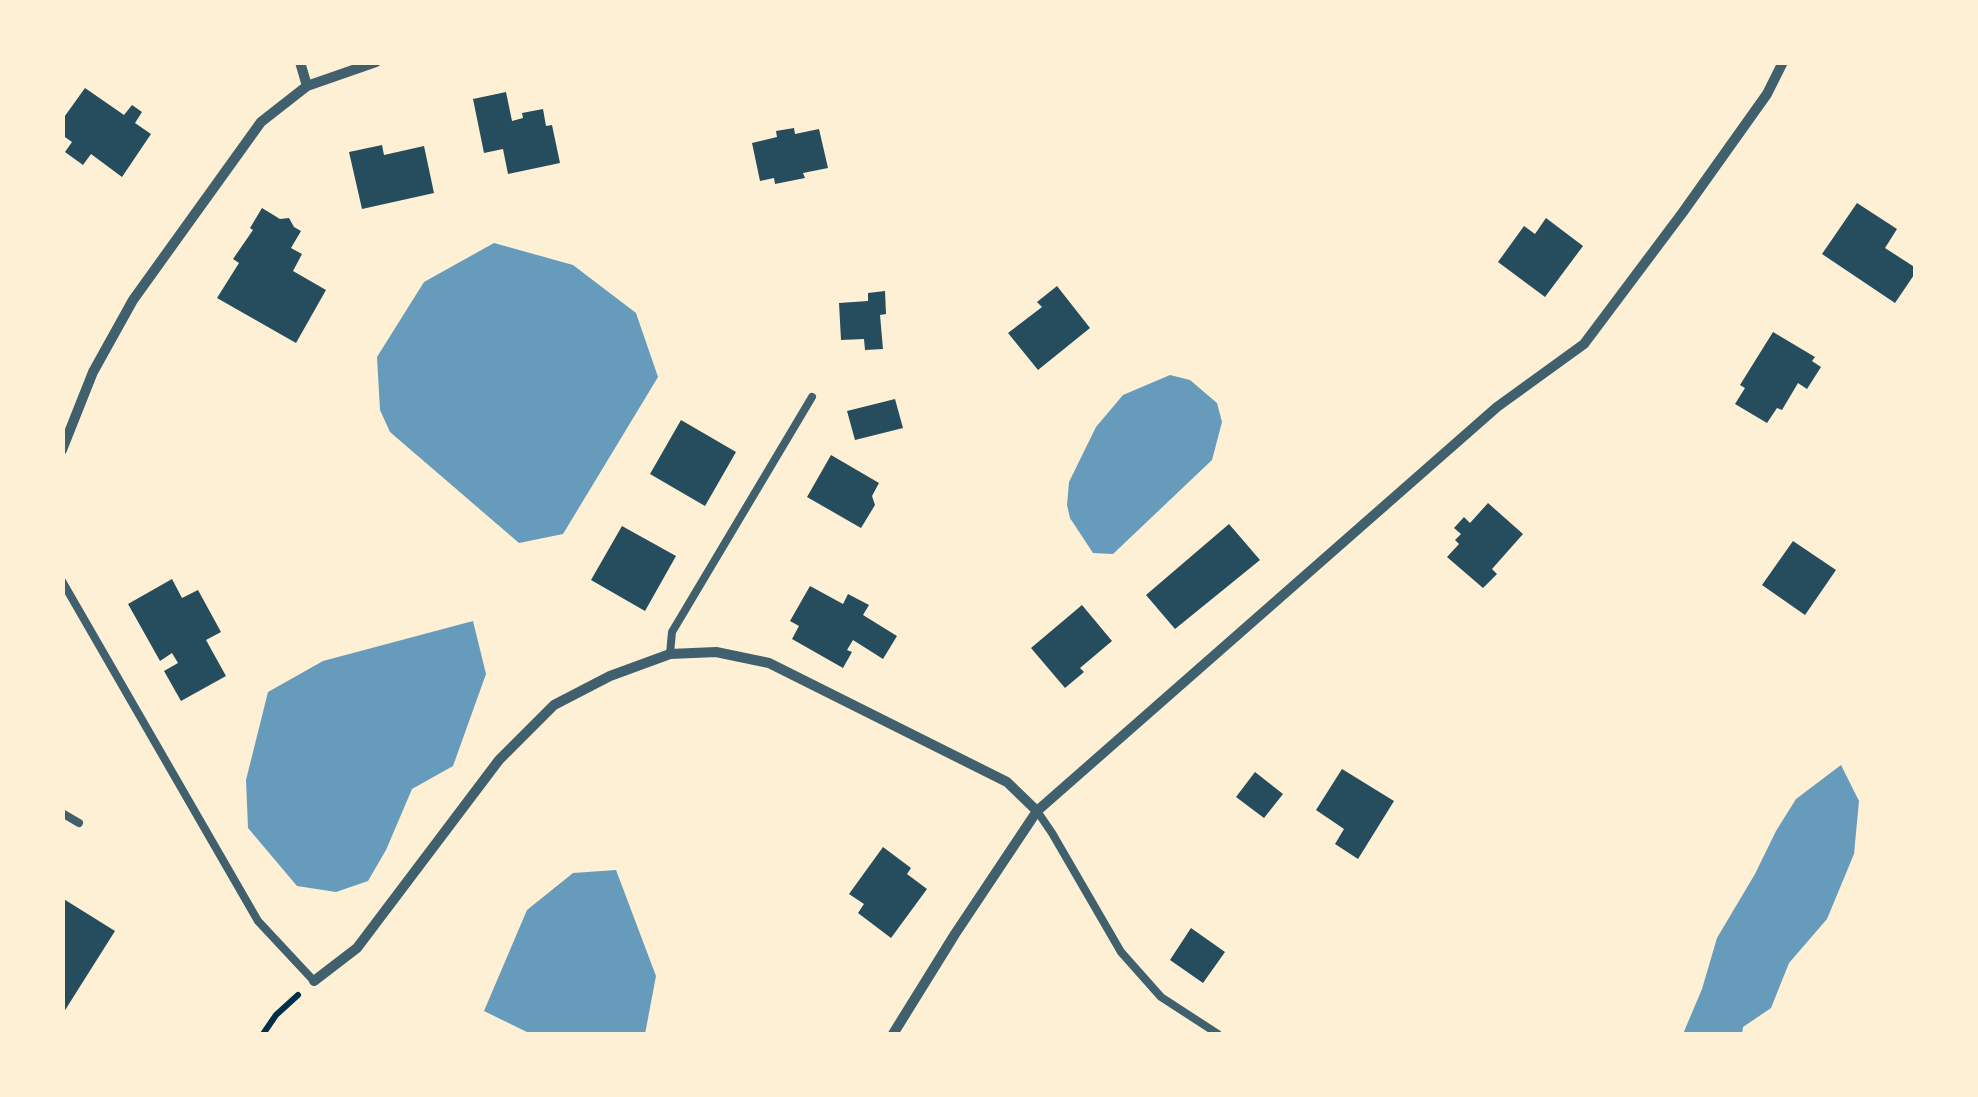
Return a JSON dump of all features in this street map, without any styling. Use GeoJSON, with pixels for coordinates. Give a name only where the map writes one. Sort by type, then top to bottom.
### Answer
{"type":"FeatureCollection","features":[{"type":"Feature","properties":{"kind":"street"},"geometry":{"type":"LineString","coordinates":[[300,62],[306,86]]}},
{"type":"Feature","properties":{"kind":"street"},"geometry":{"type":"LineString","coordinates":[[62,450],[93,372],[134,300],[262,122],[306,86],[376,62]]}},
{"type":"Feature","properties":{"kind":"street"},"geometry":{"type":"LineString","coordinates":[[893,1034],[1037,811],[1497,407],[1584,344],[1767,94],[1783,62]]}},
{"type":"Feature","properties":{"kind":"street"},"geometry":{"type":"LineString","coordinates":[[314,981],[357,948],[498,760],[554,705],[610,676],[670,654],[716,652],[769,663],[1007,782],[1037,811]]}},
{"type":"Feature","properties":{"kind":"lane"},"geometry":{"type":"LineString","coordinates":[[670,654],[672,632],[812,397]]}},
{"type":"Feature","properties":{"kind":"lane"},"geometry":{"type":"LineString","coordinates":[[62,581],[258,922],[314,981]]}},
{"type":"Feature","properties":{"kind":"lane"},"geometry":{"type":"LineString","coordinates":[[1037,811],[1121,952],[1161,997],[1218,1034]]}},
{"type":"Feature","properties":{"kind":"lane"},"geometry":{"type":"LineString","coordinates":[[62,813],[79,823]]}},
{"type":"Feature","properties":{"kind":"path"},"geometry":{"type":"LineString","coordinates":[[263,1034],[276,1015],[314,981]]}},
{"type":"Feature","properties":{"kind":"water"},"geometry":{"type":"Polygon","coordinates":[[[494,243],[573,265],[636,313],[658,377],[563,534],[519,543],[390,432],[380,410],[377,357],[424,282],[494,243]]]}},
{"type":"Feature","properties":{"kind":"water"},"geometry":{"type":"Polygon","coordinates":[[[1170,375],[1190,380],[1217,403],[1222,422],[1212,460],[1113,554],[1093,553],[1070,518],[1069,482],[1096,427],[1123,395],[1170,375]]]}},
{"type":"Feature","properties":{"kind":"water"},"geometry":{"type":"Polygon","coordinates":[[[473,621],[486,674],[453,766],[412,789],[368,881],[336,892],[297,886],[248,828],[246,780],[268,692],[323,661],[473,621]]]}},
{"type":"Feature","properties":{"kind":"water"},"geometry":{"type":"Polygon","coordinates":[[[1841,765],[1859,801],[1854,854],[1827,919],[1789,963],[1771,1008],[1743,1027],[1742,1034],[1683,1034],[1717,938],[1776,831],[1796,799],[1841,765]]]}},
{"type":"Feature","properties":{"kind":"water"},"geometry":{"type":"Polygon","coordinates":[[[616,870],[656,976],[645,1034],[531,1034],[484,1011],[527,910],[573,873],[616,870]]]}},
{"type":"Feature","properties":{"kind":"building"},"geometry":{"type":"Polygon","coordinates":[[[85,88],[124,115],[132,105],[142,112],[135,123],[151,134],[122,177],[91,154],[83,165],[65,152],[72,142],[62,135],[62,120],[85,88]]]}},
{"type":"Feature","properties":{"kind":"building"},"geometry":{"type":"Polygon","coordinates":[[[506,92],[512,121],[523,118],[522,113],[543,109],[546,126],[552,125],[560,163],[508,174],[503,149],[484,153],[473,99],[506,92]]]}},
{"type":"Feature","properties":{"kind":"building"},"geometry":{"type":"Polygon","coordinates":[[[794,128],[795,134],[819,129],[828,168],[775,184],[774,178],[760,181],[752,143],[777,137],[776,131],[794,128]]]}},
{"type":"Feature","properties":{"kind":"building"},"geometry":{"type":"Polygon","coordinates":[[[382,145],[384,155],[424,146],[434,193],[362,209],[349,152],[382,145]]]}},
{"type":"Feature","properties":{"kind":"building"},"geometry":{"type":"Polygon","coordinates":[[[1857,203],[1897,229],[1885,248],[1916,268],[1895,303],[1822,254],[1857,203]]]}},
{"type":"Feature","properties":{"kind":"building"},"geometry":{"type":"Polygon","coordinates":[[[262,208],[280,219],[289,218],[301,231],[291,248],[302,254],[293,271],[326,290],[296,343],[217,298],[239,263],[233,259],[253,230],[250,228],[262,208]]]}},
{"type":"Feature","properties":{"kind":"building"},"geometry":{"type":"Polygon","coordinates":[[[1546,218],[1583,246],[1545,297],[1498,262],[1524,226],[1535,234],[1546,218]]]}},
{"type":"Feature","properties":{"kind":"building"},"geometry":{"type":"Polygon","coordinates":[[[1057,286],[1090,328],[1038,370],[1008,333],[1042,307],[1037,302],[1057,286]]]}},
{"type":"Feature","properties":{"kind":"building"},"geometry":{"type":"Polygon","coordinates":[[[885,291],[886,314],[880,315],[883,349],[865,350],[864,339],[841,340],[839,303],[868,301],[868,293],[885,291]]]}},
{"type":"Feature","properties":{"kind":"building"},"geometry":{"type":"Polygon","coordinates":[[[1773,332],[1815,357],[1812,361],[1821,367],[1807,389],[1798,383],[1782,410],[1777,408],[1767,423],[1735,404],[1745,388],[1740,385],[1773,332]]]}},
{"type":"Feature","properties":{"kind":"building"},"geometry":{"type":"Polygon","coordinates":[[[895,399],[903,428],[855,440],[847,411],[895,399]]]}},
{"type":"Feature","properties":{"kind":"building"},"geometry":{"type":"Polygon","coordinates":[[[681,420],[736,452],[705,506],[650,474],[681,420]]]}},
{"type":"Feature","properties":{"kind":"building"},"geometry":{"type":"Polygon","coordinates":[[[831,455],[879,483],[872,496],[875,505],[861,528],[807,497],[831,455]]]}},
{"type":"Feature","properties":{"kind":"building"},"geometry":{"type":"Polygon","coordinates":[[[1488,503],[1523,534],[1492,569],[1497,574],[1483,588],[1447,557],[1459,544],[1455,540],[1461,534],[1454,528],[1464,517],[1470,523],[1488,503]]]}},
{"type":"Feature","properties":{"kind":"building"},"geometry":{"type":"Polygon","coordinates":[[[1229,524],[1260,560],[1175,629],[1146,595],[1229,524]]]}},
{"type":"Feature","properties":{"kind":"building"},"geometry":{"type":"Polygon","coordinates":[[[622,526],[676,556],[645,611],[591,580],[622,526]]]}},
{"type":"Feature","properties":{"kind":"building"},"geometry":{"type":"Polygon","coordinates":[[[1793,541],[1836,570],[1805,615],[1762,585],[1793,541]]]}},
{"type":"Feature","properties":{"kind":"building"},"geometry":{"type":"Polygon","coordinates":[[[172,579],[182,598],[198,590],[221,632],[206,640],[226,676],[181,701],[164,671],[178,663],[172,653],[160,661],[128,604],[172,579]]]}},
{"type":"Feature","properties":{"kind":"building"},"geometry":{"type":"Polygon","coordinates":[[[810,586],[843,604],[848,594],[869,605],[863,615],[897,636],[883,659],[853,640],[847,650],[852,652],[843,668],[792,639],[799,626],[790,621],[810,586]]]}},
{"type":"Feature","properties":{"kind":"building"},"geometry":{"type":"Polygon","coordinates":[[[1082,605],[1112,641],[1080,668],[1084,672],[1065,688],[1031,648],[1082,605]]]}},
{"type":"Feature","properties":{"kind":"building"},"geometry":{"type":"Polygon","coordinates":[[[1342,769],[1394,801],[1358,859],[1335,844],[1344,829],[1316,810],[1342,769]]]}},
{"type":"Feature","properties":{"kind":"building"},"geometry":{"type":"Polygon","coordinates":[[[1255,772],[1283,794],[1264,818],[1236,797],[1255,772]]]}},
{"type":"Feature","properties":{"kind":"building"},"geometry":{"type":"Polygon","coordinates":[[[883,847],[911,868],[907,874],[927,889],[891,938],[858,913],[864,904],[849,894],[883,847]]]}},
{"type":"Feature","properties":{"kind":"building"},"geometry":{"type":"Polygon","coordinates":[[[62,898],[115,931],[62,1015],[62,898]]]}},
{"type":"Feature","properties":{"kind":"building"},"geometry":{"type":"Polygon","coordinates":[[[1191,928],[1225,952],[1203,983],[1170,960],[1191,928]]]}}]}
